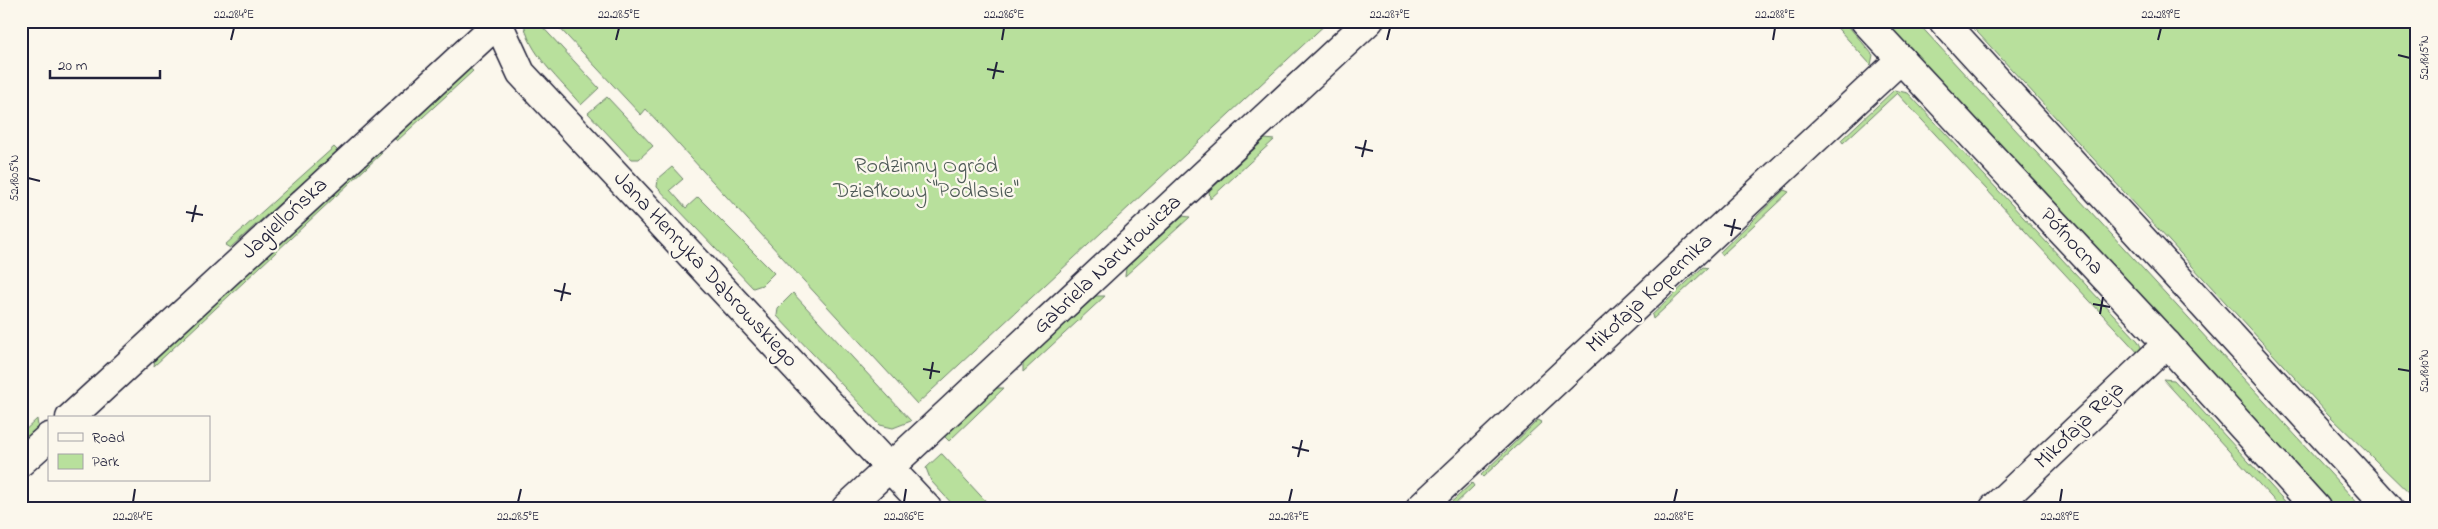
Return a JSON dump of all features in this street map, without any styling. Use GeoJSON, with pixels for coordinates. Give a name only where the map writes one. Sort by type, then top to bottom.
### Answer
{"type":"FeatureCollection","features":[{"type":"Feature","properties":{"kind":"street","name":"Gabriela Narutowicza"},"geometry":{"type":"LineString","coordinates":[[846,508],[1369,21]]}},
{"type":"Feature","properties":{"kind":"street","name":"Północna"},"geometry":{"type":"LineString","coordinates":[[1865,21],[2316,508]]}},
{"type":"Feature","properties":{"kind":"street"},"geometry":{"type":"LineString","coordinates":[[1942,21],[2389,508]]}},
{"type":"Feature","properties":{"kind":"street","name":"Jana Henryka Dąbrowskiego"},"geometry":{"type":"LineString","coordinates":[[498,22],[521,73],[927,508]]}},
{"type":"Feature","properties":{"kind":"street","name":"Jagiellońska"},"geometry":{"type":"LineString","coordinates":[[72,416],[498,22]]}},
{"type":"Feature","properties":{"kind":"street","name":"Mikołaja Kopernika"},"geometry":{"type":"LineString","coordinates":[[1420,508],[1901,59]]}},
{"type":"Feature","properties":{"kind":"street","name":"Mikołaja Reja"},"geometry":{"type":"LineString","coordinates":[[1994,508],[2166,344]]}},
{"type":"Feature","properties":{"kind":"street"},"geometry":{"type":"LineString","coordinates":[[21,462],[48,438]]}},
{"type":"Feature","properties":{"kind":"green space"},"geometry":{"type":"Polygon","coordinates":[[[524,21],[537,21],[599,88],[581,105],[538,55],[526,32],[524,21]]]}},
{"type":"Feature","properties":{"kind":"green space","name":"Rodzinny Ogród Działkowy \"Podlasie\""},"geometry":{"type":"Polygon","coordinates":[[[553,21],[1329,21],[917,404],[646,109],[641,115],[553,21]]]}},
{"type":"Feature","properties":{"kind":"green space"},"geometry":{"type":"Polygon","coordinates":[[[1831,21],[1844,21],[1873,55],[1871,65],[1831,21]]]}},
{"type":"Feature","properties":{"kind":"green space"},"geometry":{"type":"Polygon","coordinates":[[[1879,21],[1916,21],[2362,508],[2328,508],[1879,21]]]}},
{"type":"Feature","properties":{"kind":"green space"},"geometry":{"type":"Polygon","coordinates":[[[1967,21],[2417,21],[2417,501],[2328,414],[1967,21]]]}},
{"type":"Feature","properties":{"kind":"green space"},"geometry":{"type":"Polygon","coordinates":[[[469,68],[473,71],[397,141],[393,137],[469,68]]]}},
{"type":"Feature","properties":{"kind":"green space"},"geometry":{"type":"Polygon","coordinates":[[[1894,90],[1908,93],[2138,341],[2141,347],[2140,355],[1897,93],[1843,143],[1841,140],[1894,90]]]}},
{"type":"Feature","properties":{"kind":"green space"},"geometry":{"type":"Polygon","coordinates":[[[607,97],[653,146],[639,159],[631,159],[588,113],[607,97]]]}},
{"type":"Feature","properties":{"kind":"green space"},"geometry":{"type":"Polygon","coordinates":[[[1265,139],[1274,140],[1210,199],[1209,191],[1265,139]]]}},
{"type":"Feature","properties":{"kind":"green space"},"geometry":{"type":"Polygon","coordinates":[[[334,147],[338,151],[230,248],[225,245],[334,147]]]}},
{"type":"Feature","properties":{"kind":"green space"},"geometry":{"type":"Polygon","coordinates":[[[378,148],[382,153],[154,366],[155,358],[378,148]]]}},
{"type":"Feature","properties":{"kind":"green space"},"geometry":{"type":"Polygon","coordinates":[[[672,167],[683,179],[670,190],[686,208],[698,197],[774,273],[762,285],[753,288],[657,187],[658,179],[672,167]]]}},
{"type":"Feature","properties":{"kind":"green space"},"geometry":{"type":"Polygon","coordinates":[[[1784,190],[1789,192],[1722,255],[1720,252],[1784,190]]]}},
{"type":"Feature","properties":{"kind":"green space"},"geometry":{"type":"Polygon","coordinates":[[[1182,216],[1190,217],[1125,276],[1126,268],[1182,216]]]}},
{"type":"Feature","properties":{"kind":"green space"},"geometry":{"type":"Polygon","coordinates":[[[1703,267],[1708,268],[1653,319],[1652,315],[1703,267]]]}},
{"type":"Feature","properties":{"kind":"green space"},"geometry":{"type":"Polygon","coordinates":[[[793,293],[911,421],[893,428],[880,425],[777,316],[778,308],[793,293]]]}},
{"type":"Feature","properties":{"kind":"green space"},"geometry":{"type":"Polygon","coordinates":[[[1096,296],[1105,296],[1023,372],[1023,363],[1096,296]]]}},
{"type":"Feature","properties":{"kind":"green space"},"geometry":{"type":"Polygon","coordinates":[[[2163,379],[2174,380],[2291,508],[2281,508],[2163,379]]]}},
{"type":"Feature","properties":{"kind":"green space"},"geometry":{"type":"Polygon","coordinates":[[[996,388],[1004,388],[949,441],[944,436],[996,388]]]}},
{"type":"Feature","properties":{"kind":"green space"},"geometry":{"type":"Polygon","coordinates":[[[37,419],[38,427],[21,443],[21,434],[37,419]]]}},
{"type":"Feature","properties":{"kind":"green space"},"geometry":{"type":"Polygon","coordinates":[[[1538,420],[1542,422],[1483,477],[1481,475],[1538,420]]]}},
{"type":"Feature","properties":{"kind":"green space"},"geometry":{"type":"Polygon","coordinates":[[[941,454],[992,508],[956,508],[931,481],[926,468],[941,454]]]}},
{"type":"Feature","properties":{"kind":"green space"},"geometry":{"type":"Polygon","coordinates":[[[1472,483],[1474,486],[1451,508],[1445,508],[1472,483]]]}}]}
